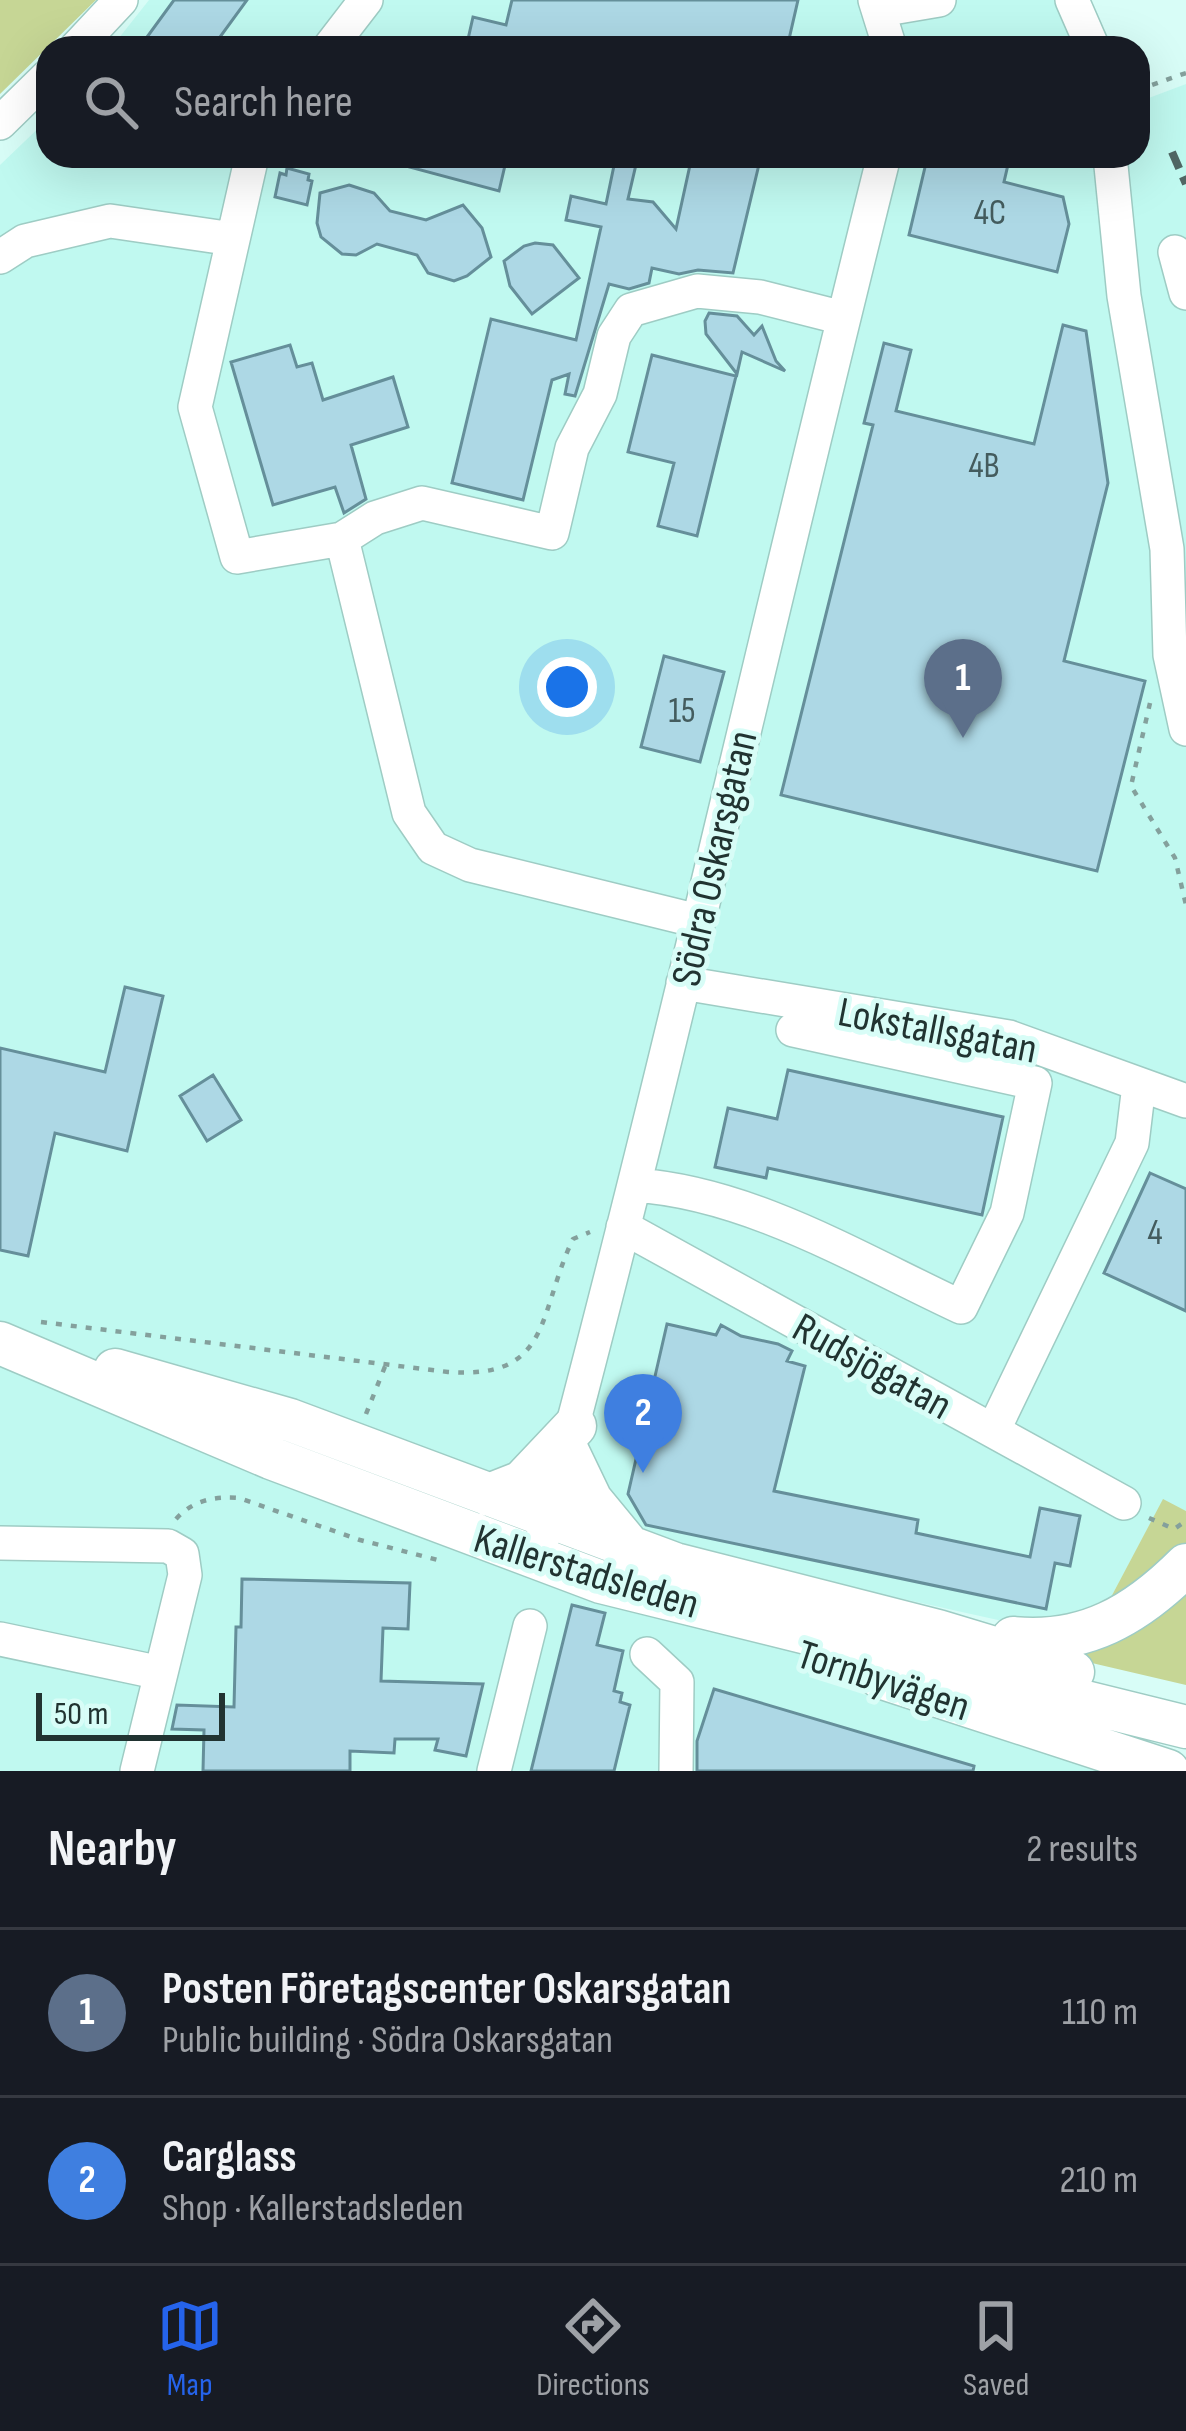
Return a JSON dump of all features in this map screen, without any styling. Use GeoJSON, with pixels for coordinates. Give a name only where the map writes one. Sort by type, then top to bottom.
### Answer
{"type":"FeatureCollection","features":[{"type":"Feature","properties":{"kind":"main road","name":"Kallerstadsleden"},"geometry":{"type":"LineString","coordinates":[[12,1336],[290,1420],[633,1550],[722,1578],[938,1631],[1186,1701]]}},
{"type":"Feature","properties":{"kind":"main road","name":"Kallerstadsleden"},"geometry":{"type":"LineString","coordinates":[[12,1336],[271,1458],[601,1582],[1186,1727]]}},
{"type":"Feature","properties":{"kind":"main road"},"geometry":{"type":"LineString","coordinates":[[489,1496],[522,1482],[571,1439],[592,1500],[633,1550]]}},
{"type":"Feature","properties":{"kind":"main road","name":"Tornbyvägen"},"geometry":{"type":"LineString","coordinates":[[938,1631],[1065,1640],[1102,1629],[1135,1610],[1186,1565]]}},
{"type":"Feature","properties":{"kind":"main road","name":"Tornbyvägen"},"geometry":{"type":"LineString","coordinates":[[601,1582],[1168,1771]]}},
{"type":"Feature","properties":{"kind":"street"},"geometry":{"type":"LineString","coordinates":[[87,36],[121,0]]}},
{"type":"Feature","properties":{"kind":"street"},"geometry":{"type":"LineString","coordinates":[[338,36],[366,0]]}},
{"type":"Feature","properties":{"kind":"street"},"geometry":{"type":"LineString","coordinates":[[1072,0],[1088,36]]}},
{"type":"Feature","properties":{"kind":"street"},"geometry":{"type":"LineString","coordinates":[[893,36],[901,3]]}},
{"type":"Feature","properties":{"kind":"street"},"geometry":{"type":"LineString","coordinates":[[901,3],[908,36]]}},
{"type":"Feature","properties":{"kind":"street"},"geometry":{"type":"LineString","coordinates":[[0,123],[36,88]]}},
{"type":"Feature","properties":{"kind":"street"},"geometry":{"type":"LineString","coordinates":[[249,168],[195,407],[237,557],[343,538],[375,518],[422,503],[552,533],[572,448],[600,394],[614,336],[631,310],[697,291],[760,297],[843,318]]}},
{"type":"Feature","properties":{"kind":"street","name":"Södra Oskarsgatan"},"geometry":{"type":"LineString","coordinates":[[536,1559],[635,1185],[881,168]]}},
{"type":"Feature","properties":{"kind":"street"},"geometry":{"type":"LineString","coordinates":[[1110,168],[1124,296],[1175,522],[1170,655],[1186,729]]}},
{"type":"Feature","properties":{"kind":"street"},"geometry":{"type":"LineString","coordinates":[[0,256],[25,241],[110,221],[233,239]]}},
{"type":"Feature","properties":{"kind":"street"},"geometry":{"type":"LineString","coordinates":[[1174,252],[1186,293]]}},
{"type":"Feature","properties":{"kind":"street"},"geometry":{"type":"LineString","coordinates":[[343,538],[409,814],[433,848],[470,866],[698,921]]}},
{"type":"Feature","properties":{"kind":"street","name":"Lokstallsgatan"},"geometry":{"type":"LineString","coordinates":[[683,983],[1009,1037],[1186,1101]]}},
{"type":"Feature","properties":{"kind":"street"},"geometry":{"type":"LineString","coordinates":[[635,1185],[664,1187],[752,1210],[961,1306],[1006,1213],[1035,1083],[794,1030]]}},
{"type":"Feature","properties":{"kind":"street"},"geometry":{"type":"LineString","coordinates":[[993,1431],[1132,1143],[1139,1085]]}},
{"type":"Feature","properties":{"kind":"street","name":"Rudsjögatan"},"geometry":{"type":"LineString","coordinates":[[621,1233],[1124,1503]]}},
{"type":"Feature","properties":{"kind":"street"},"geometry":{"type":"LineString","coordinates":[[0,1543],[168,1546],[182,1553],[186,1562],[137,1771]]}},
{"type":"Feature","properties":{"kind":"street"},"geometry":{"type":"LineString","coordinates":[[494,1771],[530,1627]]}},
{"type":"Feature","properties":{"kind":"street"},"geometry":{"type":"LineString","coordinates":[[0,1639],[161,1673]]}},
{"type":"Feature","properties":{"kind":"street"},"geometry":{"type":"LineString","coordinates":[[647,1654],[677,1682],[676,1771]]}},
{"type":"Feature","properties":{"kind":"path"},"geometry":{"type":"LineString","coordinates":[[1150,86],[1186,73]]}},
{"type":"Feature","properties":{"kind":"path"},"geometry":{"type":"LineString","coordinates":[[1170,655],[1158,669],[1131,786],[1175,858],[1186,905]]}},
{"type":"Feature","properties":{"kind":"path"},"geometry":{"type":"LineString","coordinates":[[12,1336],[494,1373],[524,1354],[536,1336],[574,1238],[582,1232],[621,1233]]}},
{"type":"Feature","properties":{"kind":"path"},"geometry":{"type":"LineString","coordinates":[[360,1430],[386,1364]]}},
{"type":"Feature","properties":{"kind":"path"},"geometry":{"type":"LineString","coordinates":[[168,1546],[172,1526],[184,1510],[220,1496],[454,1564]]}},
{"type":"Feature","properties":{"kind":"path"},"geometry":{"type":"LineString","coordinates":[[1124,1503],[1174,1528],[1186,1521]]}},
{"type":"Feature","properties":{"kind":"shaded area"},"geometry":{"type":"Polygon","coordinates":[[[149,0],[1088,0],[1104,36],[120,36],[149,0]]]}},
{"type":"Feature","properties":{"kind":"shaded area"},"geometry":{"type":"Polygon","coordinates":[[[1186,84],[1186,1511],[1163,1500],[1101,1616],[1007,1622],[840,1585],[809,1677],[1107,1771],[0,1771],[0,165],[36,130],[36,168],[1150,168],[1150,98],[1186,84]]]}},
{"type":"Feature","properties":{"kind":"green space"},"geometry":{"type":"Polygon","coordinates":[[[0,0],[96,0],[59,36],[36,36],[36,59],[0,94],[0,0]]]}},
{"type":"Feature","properties":{"kind":"green space"},"geometry":{"type":"Polygon","coordinates":[[[1163,1499],[1186,1511],[1186,1547],[1101,1616],[1163,1499]]]}},
{"type":"Feature","properties":{"kind":"green space"},"geometry":{"type":"Polygon","coordinates":[[[1186,1581],[1186,1685],[1079,1660],[1084,1647],[1186,1581]]]}},
{"type":"Feature","properties":{"kind":"building"},"geometry":{"type":"Polygon","coordinates":[[[174,0],[247,0],[221,36],[148,36],[174,0]]]}},
{"type":"Feature","properties":{"kind":"building"},"geometry":{"type":"Polygon","coordinates":[[[512,0],[798,0],[790,36],[469,36],[473,17],[506,25],[512,0]]]}},
{"type":"Feature","properties":{"kind":"building"},"geometry":{"type":"Polygon","coordinates":[[[287,168],[309,174],[307,205],[275,197],[280,173],[286,175],[287,168]]]}},
{"type":"Feature","properties":{"kind":"building"},"geometry":{"type":"Polygon","coordinates":[[[413,168],[504,168],[499,191],[413,168]]]}},
{"type":"Feature","properties":{"kind":"building"},"geometry":{"type":"Polygon","coordinates":[[[614,168],[635,168],[628,199],[653,202],[676,229],[689,168],[758,168],[733,273],[698,270],[679,274],[652,268],[649,283],[629,289],[609,284],[575,396],[565,394],[569,374],[552,380],[523,500],[452,483],[491,319],[576,340],[601,227],[566,220],[571,196],[606,204],[614,168]]]}},
{"type":"Feature","properties":{"kind":"building"},"geometry":{"type":"Polygon","coordinates":[[[925,168],[1007,168],[1004,182],[1063,197],[1069,224],[1057,272],[909,235],[925,168]]]}},
{"type":"Feature","properties":{"kind":"building"},"geometry":{"type":"Polygon","coordinates":[[[349,185],[374,193],[390,211],[426,220],[463,205],[482,228],[491,257],[454,281],[428,273],[417,255],[377,244],[356,255],[342,254],[321,237],[317,223],[320,193],[349,185]]]}},
{"type":"Feature","properties":{"kind":"building"},"geometry":{"type":"Polygon","coordinates":[[[535,243],[553,245],[579,278],[532,314],[510,286],[504,261],[535,243]]]}},
{"type":"Feature","properties":{"kind":"building"},"geometry":{"type":"Polygon","coordinates":[[[709,313],[737,316],[754,335],[762,326],[785,371],[742,352],[737,374],[706,334],[709,313]]]}},
{"type":"Feature","properties":{"kind":"building"},"geometry":{"type":"Polygon","coordinates":[[[1063,325],[1086,331],[1108,483],[1064,661],[1145,681],[1097,871],[781,795],[873,425],[864,423],[884,343],[911,350],[896,411],[1034,444],[1063,325]]]}},
{"type":"Feature","properties":{"kind":"building"},"geometry":{"type":"Polygon","coordinates":[[[290,345],[297,367],[312,363],[323,400],[393,377],[408,427],[351,445],[366,499],[344,513],[335,487],[273,505],[231,362],[290,345]]]}},
{"type":"Feature","properties":{"kind":"building"},"geometry":{"type":"Polygon","coordinates":[[[652,355],[736,376],[697,536],[658,526],[674,463],[628,452],[652,355]]]}},
{"type":"Feature","properties":{"kind":"building"},"geometry":{"type":"Polygon","coordinates":[[[664,656],[724,672],[700,762],[641,747],[664,656]]]}},
{"type":"Feature","properties":{"kind":"building"},"geometry":{"type":"Polygon","coordinates":[[[125,987],[163,996],[127,1151],[55,1133],[28,1256],[0,1250],[0,1048],[105,1072],[125,987]]]}},
{"type":"Feature","properties":{"kind":"building"},"geometry":{"type":"Polygon","coordinates":[[[788,1070],[1003,1117],[982,1215],[768,1168],[766,1178],[715,1167],[728,1108],[777,1119],[788,1070]]]}},
{"type":"Feature","properties":{"kind":"building"},"geometry":{"type":"Polygon","coordinates":[[[213,1075],[241,1120],[207,1141],[180,1096],[213,1075]]]}},
{"type":"Feature","properties":{"kind":"building"},"geometry":{"type":"Polygon","coordinates":[[[1150,1173],[1186,1189],[1186,1311],[1104,1273],[1150,1173]]]}},
{"type":"Feature","properties":{"kind":"building"},"geometry":{"type":"Polygon","coordinates":[[[667,1324],[716,1335],[721,1325],[741,1336],[778,1344],[792,1351],[787,1361],[805,1366],[774,1491],[918,1520],[916,1533],[1030,1557],[1040,1508],[1080,1516],[1070,1566],[1055,1563],[1046,1609],[646,1525],[628,1494],[667,1324]]]}},
{"type":"Feature","properties":{"kind":"building"},"geometry":{"type":"Polygon","coordinates":[[[242,1579],[410,1583],[408,1629],[383,1628],[381,1681],[483,1684],[466,1756],[435,1750],[438,1739],[395,1739],[394,1753],[350,1751],[350,1771],[203,1771],[204,1730],[172,1729],[177,1705],[234,1707],[242,1579]]]}},
{"type":"Feature","properties":{"kind":"building"},"geometry":{"type":"Polygon","coordinates":[[[572,1605],[605,1613],[597,1645],[623,1651],[614,1691],[622,1693],[620,1702],[630,1705],[614,1771],[531,1771],[572,1605]]]}},
{"type":"Feature","properties":{"kind":"building"},"geometry":{"type":"Polygon","coordinates":[[[714,1689],[974,1766],[973,1771],[697,1771],[697,1741],[714,1689]]]}},
{"type":"Feature","properties":{"kind":"railway"},"geometry":{"type":"LineString","coordinates":[[1172,152],[1186,184]]}},
{"type":"Feature","properties":{"kind":"place","name":"Posten Företagscenter Oskarsgatan"},"geometry":{"type":"Point","coordinates":[963,738]}},
{"type":"Feature","properties":{"kind":"place","name":"Carglass"},"geometry":{"type":"Point","coordinates":[643,1473]}}]}
